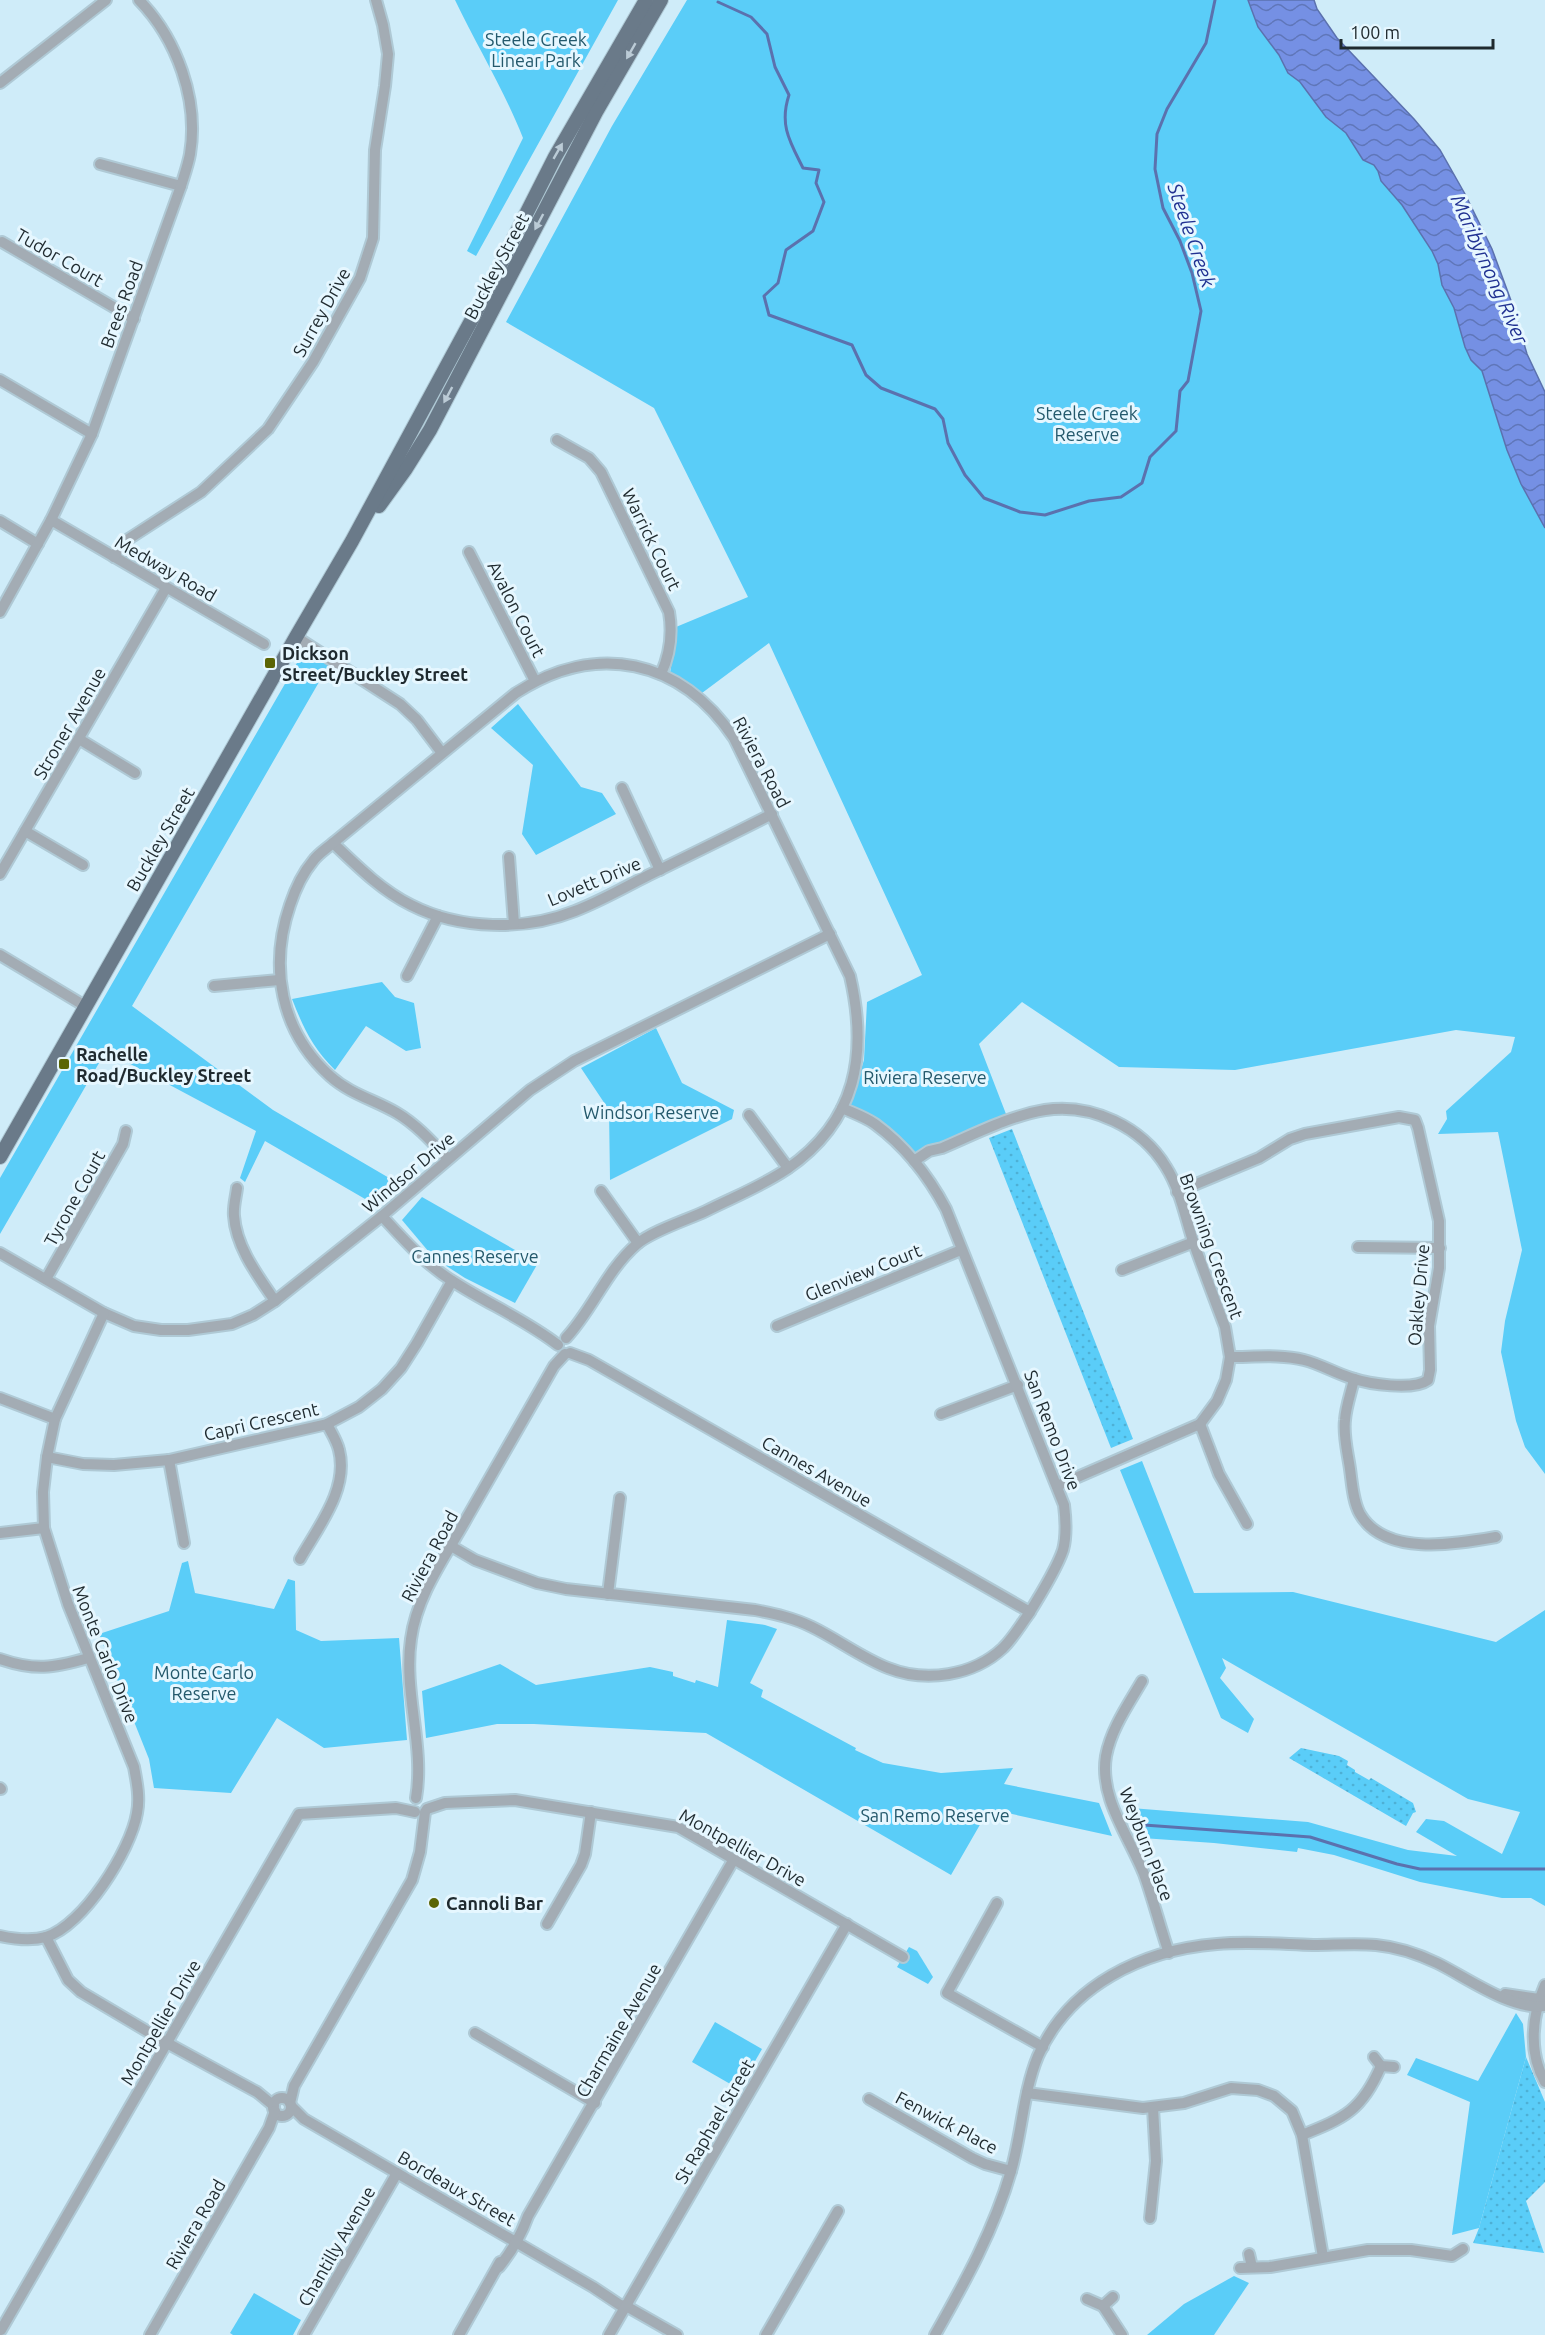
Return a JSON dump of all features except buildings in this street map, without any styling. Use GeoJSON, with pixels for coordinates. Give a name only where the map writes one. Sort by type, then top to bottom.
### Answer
{"type":"FeatureCollection","features":[{"type":"Feature","properties":{"kind":"main road","name":"Buckley Street"},"geometry":{"type":"LineString","coordinates":[[0,1157],[352,541],[484,297],[555,157],[646,0]]}},
{"type":"Feature","properties":{"kind":"main road","name":"Buckley Street"},"geometry":{"type":"LineString","coordinates":[[352,541],[405,470],[430,430],[596,112],[661,0]]}},
{"type":"Feature","properties":{"kind":"street"},"geometry":{"type":"LineString","coordinates":[[0,83],[106,0]]}},
{"type":"Feature","properties":{"kind":"street","name":"Brees Road"},"geometry":{"type":"LineString","coordinates":[[0,612],[51,520],[92,434],[182,186],[190,154],[189,101],[183,74],[168,41],[139,0]]}},
{"type":"Feature","properties":{"kind":"street","name":"Surrey Drive"},"geometry":{"type":"LineString","coordinates":[[114,557],[120,546],[130,538],[201,492],[268,429],[313,362],[360,278],[373,238],[375,150],[388,54],[376,0]]}},
{"type":"Feature","properties":{"kind":"street"},"geometry":{"type":"LineString","coordinates":[[100,164],[182,186]]}},
{"type":"Feature","properties":{"kind":"street","name":"Tudor Court"},"geometry":{"type":"LineString","coordinates":[[2,242],[134,319]]}},
{"type":"Feature","properties":{"kind":"street"},"geometry":{"type":"LineString","coordinates":[[0,380],[92,434]]}},
{"type":"Feature","properties":{"kind":"street","name":"Warrick Court"},"geometry":{"type":"LineString","coordinates":[[557,440],[590,458],[601,472],[669,612],[672,630],[669,654],[661,674]]}},
{"type":"Feature","properties":{"kind":"street","name":"Medway Road"},"geometry":{"type":"LineString","coordinates":[[51,520],[264,644]]}},
{"type":"Feature","properties":{"kind":"street"},"geometry":{"type":"LineString","coordinates":[[0,521],[38,544]]}},
{"type":"Feature","properties":{"kind":"street","name":"Avalon Court"},"geometry":{"type":"LineString","coordinates":[[469,552],[535,681]]}},
{"type":"Feature","properties":{"kind":"street","name":"Stroner Avenue"},"geometry":{"type":"LineString","coordinates":[[0,874],[166,588]]}},
{"type":"Feature","properties":{"kind":"street"},"geometry":{"type":"LineString","coordinates":[[296,637],[400,704],[417,720],[442,753]]}},
{"type":"Feature","properties":{"kind":"street","name":"Riviera Road"},"geometry":{"type":"LineString","coordinates":[[150,2335],[412,1880],[420,1852],[422,1831],[410,1650],[420,1604],[449,1549],[607,1276],[638,1243],[763,1183],[788,1168],[812,1149],[842,1108],[857,1066],[860,1036],[857,1005],[850,976],[734,738],[722,721],[695,693],[661,674],[621,664],[599,664],[558,671],[535,681],[516,693],[333,843],[313,861],[296,887],[285,919],[279,949],[279,980],[285,1006],[296,1031],[309,1053],[329,1075],[345,1087],[397,1113],[419,1128],[448,1159]]}},
{"type":"Feature","properties":{"kind":"street"},"geometry":{"type":"LineString","coordinates":[[79,739],[135,772]]}},
{"type":"Feature","properties":{"kind":"street"},"geometry":{"type":"LineString","coordinates":[[622,788],[660,870]]}},
{"type":"Feature","properties":{"kind":"street","name":"Lovett Drive"},"geometry":{"type":"LineString","coordinates":[[333,843],[384,888],[410,905],[438,916],[468,922],[531,923],[575,911],[772,814]]}},
{"type":"Feature","properties":{"kind":"street"},"geometry":{"type":"LineString","coordinates":[[25,831],[83,865]]}},
{"type":"Feature","properties":{"kind":"street"},"geometry":{"type":"LineString","coordinates":[[509,857],[514,924]]}},
{"type":"Feature","properties":{"kind":"street"},"geometry":{"type":"LineString","coordinates":[[407,976],[438,916]]}},
{"type":"Feature","properties":{"kind":"street","name":"Windsor Drive"},"geometry":{"type":"LineString","coordinates":[[0,1253],[104,1313],[134,1326],[161,1330],[189,1330],[232,1324],[253,1315],[275,1301],[382,1216],[530,1090],[574,1061],[830,934]]}},
{"type":"Feature","properties":{"kind":"street"},"geometry":{"type":"LineString","coordinates":[[0,955],[85,1006]]}},
{"type":"Feature","properties":{"kind":"street"},"geometry":{"type":"LineString","coordinates":[[214,986],[279,980]]}},
{"type":"Feature","properties":{"kind":"street","name":"San Remo Drive"},"geometry":{"type":"LineString","coordinates":[[449,1549],[462,1558],[566,1589],[755,1610],[781,1615],[810,1626],[886,1668],[909,1675],[935,1676],[962,1671],[985,1662],[1004,1647],[1030,1612],[1062,1552],[1066,1530],[1064,1505],[946,1209],[932,1183],[894,1140],[874,1123],[842,1108]]}},
{"type":"Feature","properties":{"kind":"street","name":"Browning Crescent"},"geometry":{"type":"LineString","coordinates":[[916,1164],[929,1151],[942,1148],[1017,1117],[1046,1110],[1072,1109],[1098,1114],[1124,1125],[1148,1144],[1166,1167],[1177,1192],[1225,1327],[1230,1358],[1226,1380],[1217,1401],[1200,1424]]}},
{"type":"Feature","properties":{"kind":"street"},"geometry":{"type":"LineString","coordinates":[[749,1115],[788,1168]]}},
{"type":"Feature","properties":{"kind":"street","name":"Oakley Drive"},"geometry":{"type":"LineString","coordinates":[[1177,1192],[1259,1158],[1290,1139],[1305,1134],[1408,1117],[1415,1120],[1424,1150],[1439,1221],[1439,1268],[1429,1326],[1430,1370],[1428,1380],[1414,1386],[1354,1380],[1304,1360],[1281,1357],[1230,1358]]}},
{"type":"Feature","properties":{"kind":"street","name":"Tyrone Court"},"geometry":{"type":"LineString","coordinates":[[46,1279],[123,1144],[126,1131]]}},
{"type":"Feature","properties":{"kind":"street"},"geometry":{"type":"LineString","coordinates":[[237,1188],[234,1216],[239,1238],[252,1265],[275,1301]]}},
{"type":"Feature","properties":{"kind":"street"},"geometry":{"type":"LineString","coordinates":[[601,1191],[638,1243]]}},
{"type":"Feature","properties":{"kind":"street","name":"Cannes Avenue"},"geometry":{"type":"LineString","coordinates":[[382,1216],[425,1261],[452,1281],[1030,1612]]}},
{"type":"Feature","properties":{"kind":"street"},"geometry":{"type":"LineString","coordinates":[[1122,1270],[1194,1242]]}},
{"type":"Feature","properties":{"kind":"street"},"geometry":{"type":"LineString","coordinates":[[1358,1247],[1440,1248]]}},
{"type":"Feature","properties":{"kind":"street","name":"Glenview Court"},"geometry":{"type":"LineString","coordinates":[[777,1326],[961,1250]]}},
{"type":"Feature","properties":{"kind":"street","name":"Capri Crescent"},"geometry":{"type":"LineString","coordinates":[[47,1457],[83,1464],[114,1465],[170,1460],[327,1424],[359,1407],[382,1389],[401,1368],[452,1281]]}},
{"type":"Feature","properties":{"kind":"street","name":"Monte Carlo Drive"},"geometry":{"type":"LineString","coordinates":[[0,1936],[28,1939],[46,1937],[65,1927],[81,1914],[95,1897],[126,1843],[135,1825],[138,1811],[138,1789],[134,1767],[88,1658],[60,1581],[44,1528],[43,1492],[55,1419],[104,1313]]}},
{"type":"Feature","properties":{"kind":"street"},"geometry":{"type":"LineString","coordinates":[[1354,1380],[1344,1421],[1346,1440],[1359,1513],[1370,1526],[1383,1536],[1437,1546],[1496,1536]]}},
{"type":"Feature","properties":{"kind":"street"},"geometry":{"type":"LineString","coordinates":[[941,1414],[1018,1385]]}},
{"type":"Feature","properties":{"kind":"street"},"geometry":{"type":"LineString","coordinates":[[0,1398],[55,1419]]}},
{"type":"Feature","properties":{"kind":"street"},"geometry":{"type":"LineString","coordinates":[[300,1559],[338,1490],[341,1473],[339,1450],[327,1424]]}},
{"type":"Feature","properties":{"kind":"street"},"geometry":{"type":"LineString","coordinates":[[1057,1486],[1200,1424],[1219,1474],[1247,1524]]}},
{"type":"Feature","properties":{"kind":"street"},"geometry":{"type":"LineString","coordinates":[[170,1460],[184,1543]]}},
{"type":"Feature","properties":{"kind":"street"},"geometry":{"type":"LineString","coordinates":[[608,1594],[620,1498]]}},
{"type":"Feature","properties":{"kind":"street"},"geometry":{"type":"LineString","coordinates":[[0,1533],[44,1528]]}},
{"type":"Feature","properties":{"kind":"street"},"geometry":{"type":"LineString","coordinates":[[0,1659],[21,1666],[42,1668],[88,1658]]}},
{"type":"Feature","properties":{"kind":"street","name":"Weyburn Place"},"geometry":{"type":"LineString","coordinates":[[1142,1681],[1112,1737],[1106,1754],[1106,1779],[1114,1808],[1144,1875],[1169,1953]]}},
{"type":"Feature","properties":{"kind":"street","name":"Montpellier Drive"},"geometry":{"type":"LineString","coordinates":[[3,2332],[299,1814],[515,1800],[678,1827],[903,1957]]}},
{"type":"Feature","properties":{"kind":"street"},"geometry":{"type":"LineString","coordinates":[[547,1924],[585,1854],[591,1812]]}},
{"type":"Feature","properties":{"kind":"street","name":"Charmaine Avenue"},"geometry":{"type":"LineString","coordinates":[[459,2335],[734,1859]]}},
{"type":"Feature","properties":{"kind":"street"},"geometry":{"type":"LineString","coordinates":[[997,1903],[947,1993],[1043,2047]]}},
{"type":"Feature","properties":{"kind":"street","name":"St Raphael Street"},"geometry":{"type":"LineString","coordinates":[[609,2335],[846,1924]]}},
{"type":"Feature","properties":{"kind":"street","name":"Bordeaux Street"},"geometry":{"type":"LineString","coordinates":[[46,1937],[68,1980],[81,1992],[514,2240],[620,2305],[626,2306],[677,2335]]}},
{"type":"Feature","properties":{"kind":"street"},"geometry":{"type":"LineString","coordinates":[[935,2335],[982,2247],[1011,2171],[1027,2093],[1043,2047],[1071,2008],[1109,1976],[1138,1961],[1219,1944],[1380,1946],[1430,1960],[1480,1987],[1515,2002],[1541,2004]]}},
{"type":"Feature","properties":{"kind":"street"},"geometry":{"type":"LineString","coordinates":[[1545,1985],[1541,2004],[1537,2061],[1545,2082]]}},
{"type":"Feature","properties":{"kind":"street"},"geometry":{"type":"LineString","coordinates":[[475,2033],[595,2103]]}},
{"type":"Feature","properties":{"kind":"street"},"geometry":{"type":"LineString","coordinates":[[1302,2135],[1335,2121],[1356,2107],[1371,2088],[1377,2061],[1394,2067]]}},
{"type":"Feature","properties":{"kind":"street"},"geometry":{"type":"LineString","coordinates":[[1027,2093],[1153,2108],[1184,2103],[1231,2088],[1258,2090],[1274,2096],[1296,2117],[1302,2135],[1323,2257]]}},
{"type":"Feature","properties":{"kind":"street","name":"Fenwick Place"},"geometry":{"type":"LineString","coordinates":[[869,2099],[972,2158],[1011,2171]]}},
{"type":"Feature","properties":{"kind":"street"},"geometry":{"type":"LineString","coordinates":[[1150,2218],[1156,2161],[1153,2108]]}},
{"type":"Feature","properties":{"kind":"street","name":"Chantilly Avenue"},"geometry":{"type":"LineString","coordinates":[[304,2335],[397,2173]]}},
{"type":"Feature","properties":{"kind":"street"},"geometry":{"type":"LineString","coordinates":[[766,2335],[838,2211]]}},
{"type":"Feature","properties":{"kind":"street"},"geometry":{"type":"LineString","coordinates":[[1249,2254],[1246,2268],[1270,2267],[1358,2251],[1411,2250],[1452,2256],[1463,2249]]}},
{"type":"Feature","properties":{"kind":"street"},"geometry":{"type":"LineString","coordinates":[[1452,2256],[1453,2268]]}},
{"type":"Feature","properties":{"kind":"street"},"geometry":{"type":"LineString","coordinates":[[1103,2306],[1113,2297]]}},
{"type":"Feature","properties":{"kind":"street"},"geometry":{"type":"LineString","coordinates":[[1087,2299],[1103,2306],[1122,2335]]}},
{"type":"Feature","properties":{"kind":"green space","name":"Steele Creek Linear Park"},"geometry":{"type":"Polygon","coordinates":[[[455,0],[618,0],[476,256],[467,251],[523,138],[455,0]]]}},
{"type":"Feature","properties":{"kind":"green space","name":"Steele Creek Reserve"},"geometry":{"type":"Polygon","coordinates":[[[687,0],[1248,0],[1258,27],[1279,55],[1288,73],[1300,82],[1326,117],[1346,133],[1363,160],[1374,165],[1381,181],[1402,205],[1432,251],[1438,264],[1442,285],[1454,308],[1465,347],[1471,360],[1482,371],[1507,450],[1521,484],[1545,528],[1545,1474],[1525,1447],[1516,1421],[1501,1352],[1505,1321],[1522,1250],[1498,1132],[1438,1134],[1447,1119],[1446,1111],[1511,1052],[1515,1037],[1456,1030],[1235,1070],[1119,1067],[1022,1002],[979,1044],[1006,1114],[917,1155],[877,1120],[850,1105],[864,1060],[867,1002],[922,975],[769,643],[702,693],[670,674],[676,627],[748,597],[654,408],[506,322],[612,126],[687,0]]]}},
{"type":"Feature","properties":{"kind":"green space"},"geometry":{"type":"Polygon","coordinates":[[[305,649],[330,663],[132,1006],[273,1110],[396,1182],[372,1203],[265,1141],[245,1182],[240,1178],[256,1131],[106,1051],[0,1234],[0,1178],[305,649]]]}},
{"type":"Feature","properties":{"kind":"green space"},"geometry":{"type":"Polygon","coordinates":[[[518,704],[581,787],[602,793],[616,814],[536,855],[522,834],[533,765],[491,728],[518,704]]]}},
{"type":"Feature","properties":{"kind":"green space"},"geometry":{"type":"Polygon","coordinates":[[[382,982],[395,997],[414,1003],[421,1048],[406,1051],[366,1026],[335,1070],[309,1037],[292,999],[382,982]]]}},
{"type":"Feature","properties":{"kind":"green space","name":"Windsor Reserve"},"geometry":{"type":"Polygon","coordinates":[[[656,1028],[682,1083],[734,1110],[732,1119],[610,1180],[609,1110],[581,1068],[656,1028]]]}},
{"type":"Feature","properties":{"kind":"green space"},"geometry":{"type":"Polygon","coordinates":[[[1012,1129],[1133,1439],[1111,1448],[989,1138],[1012,1129]]]}},
{"type":"Feature","properties":{"kind":"green space","name":"Cannes Reserve"},"geometry":{"type":"Polygon","coordinates":[[[422,1197],[538,1263],[515,1303],[465,1278],[434,1258],[402,1220],[422,1197]]]}},
{"type":"Feature","properties":{"kind":"green space"},"geometry":{"type":"Polygon","coordinates":[[[1142,1461],[1194,1593],[1293,1592],[1496,1642],[1545,1610],[1545,1906],[1531,1898],[1502,1898],[1420,1882],[1334,1855],[1298,1848],[1297,1852],[1142,1838],[1131,1808],[1308,1822],[1408,1850],[1457,1856],[1416,1832],[1426,1819],[1444,1821],[1502,1854],[1520,1812],[1468,1799],[1222,1658],[1226,1668],[1220,1678],[1254,1719],[1248,1733],[1221,1718],[1120,1470],[1142,1461]]]}},
{"type":"Feature","properties":{"kind":"green space","name":"Monte Carlo Reserve"},"geometry":{"type":"Polygon","coordinates":[[[188,1561],[195,1593],[274,1609],[288,1579],[295,1581],[296,1630],[321,1641],[399,1638],[407,1740],[324,1748],[277,1718],[231,1793],[154,1788],[149,1759],[99,1634],[169,1611],[182,1563],[188,1561]]]}},
{"type":"Feature","properties":{"kind":"green space","name":"San Remo Reserve"},"geometry":{"type":"Polygon","coordinates":[[[727,1620],[765,1625],[777,1629],[750,1683],[763,1690],[761,1697],[856,1748],[855,1750],[883,1763],[941,1773],[1013,1768],[1004,1784],[1099,1803],[1112,1836],[989,1809],[951,1875],[706,1733],[497,1724],[426,1738],[422,1691],[500,1664],[536,1685],[650,1667],[673,1672],[673,1676],[695,1683],[696,1680],[718,1687],[727,1620]]]}},
{"type":"Feature","properties":{"kind":"green space"},"geometry":{"type":"Polygon","coordinates":[[[1301,1748],[1339,1756],[1348,1761],[1347,1765],[1355,1772],[1369,1780],[1371,1778],[1413,1803],[1416,1812],[1413,1813],[1406,1826],[1289,1758],[1301,1748]]]}},
{"type":"Feature","properties":{"kind":"green space"},"geometry":{"type":"Polygon","coordinates":[[[909,1947],[917,1951],[933,1977],[928,1984],[897,1967],[909,1947]]]}},
{"type":"Feature","properties":{"kind":"green space"},"geometry":{"type":"Polygon","coordinates":[[[1516,2013],[1523,2024],[1526,2057],[1479,2228],[1452,2235],[1470,2102],[1407,2075],[1416,2058],[1478,2081],[1516,2013]]]}},
{"type":"Feature","properties":{"kind":"green space"},"geometry":{"type":"Polygon","coordinates":[[[715,2022],[762,2049],[739,2089],[692,2062],[715,2022]]]}},
{"type":"Feature","properties":{"kind":"green space"},"geometry":{"type":"Polygon","coordinates":[[[1526,2057],[1545,2102],[1545,2182],[1526,2201],[1544,2253],[1473,2243],[1526,2057]]]}},
{"type":"Feature","properties":{"kind":"green space"},"geometry":{"type":"Polygon","coordinates":[[[1234,2276],[1249,2283],[1214,2335],[1147,2335],[1184,2304],[1234,2276]]]}},
{"type":"Feature","properties":{"kind":"green space"},"geometry":{"type":"Polygon","coordinates":[[[254,2293],[301,2320],[293,2335],[233,2335],[230,2333],[254,2293]]]}},
{"type":"Feature","properties":{"kind":"water","name":"Maribyrnong River"},"geometry":{"type":"Polygon","coordinates":[[[1248,0],[1314,0],[1317,9],[1337,38],[1414,119],[1440,150],[1465,194],[1492,249],[1513,306],[1527,354],[1545,392],[1545,528],[1521,484],[1507,450],[1482,371],[1471,360],[1465,347],[1454,308],[1442,285],[1438,264],[1432,251],[1402,205],[1381,181],[1374,165],[1363,160],[1346,133],[1326,117],[1300,82],[1288,73],[1279,55],[1258,27],[1248,0]]]}},
{"type":"Feature","properties":{"kind":"waterway","name":"Steele Creek"},"geometry":{"type":"LineString","coordinates":[[718,2],[751,17],[767,34],[775,67],[789,95],[785,115],[790,141],[803,168],[819,170],[816,183],[824,202],[813,231],[786,250],[778,283],[764,296],[769,315],[852,345],[866,375],[881,388],[935,409],[943,419],[948,443],[965,475],[984,498],[1020,512],[1045,515],[1089,501],[1121,497],[1142,483],[1150,457],[1176,431],[1180,391],[1188,381],[1201,311],[1192,273],[1180,241],[1163,208],[1155,169],[1157,134],[1167,109],[1206,43],[1215,0]]}},
{"type":"Feature","properties":{"kind":"waterway"},"geometry":{"type":"LineString","coordinates":[[1144,1825],[1310,1837],[1420,1869],[1545,1869]]}},
{"type":"Feature","properties":{"kind":"place","name":"Dickson Street/Buckley Street"},"geometry":{"type":"Point","coordinates":[270,663]}},
{"type":"Feature","properties":{"kind":"place","name":"Rachelle Road/Buckley Street"},"geometry":{"type":"Point","coordinates":[64,1064]}},
{"type":"Feature","properties":{"kind":"place","name":"Cannoli Bar"},"geometry":{"type":"Point","coordinates":[434,1903]}},
{"type":"Feature","properties":{"kind":"park label","name":"Riviera Reserve"},"geometry":{"type":"Point","coordinates":[925,1077]}}]}
